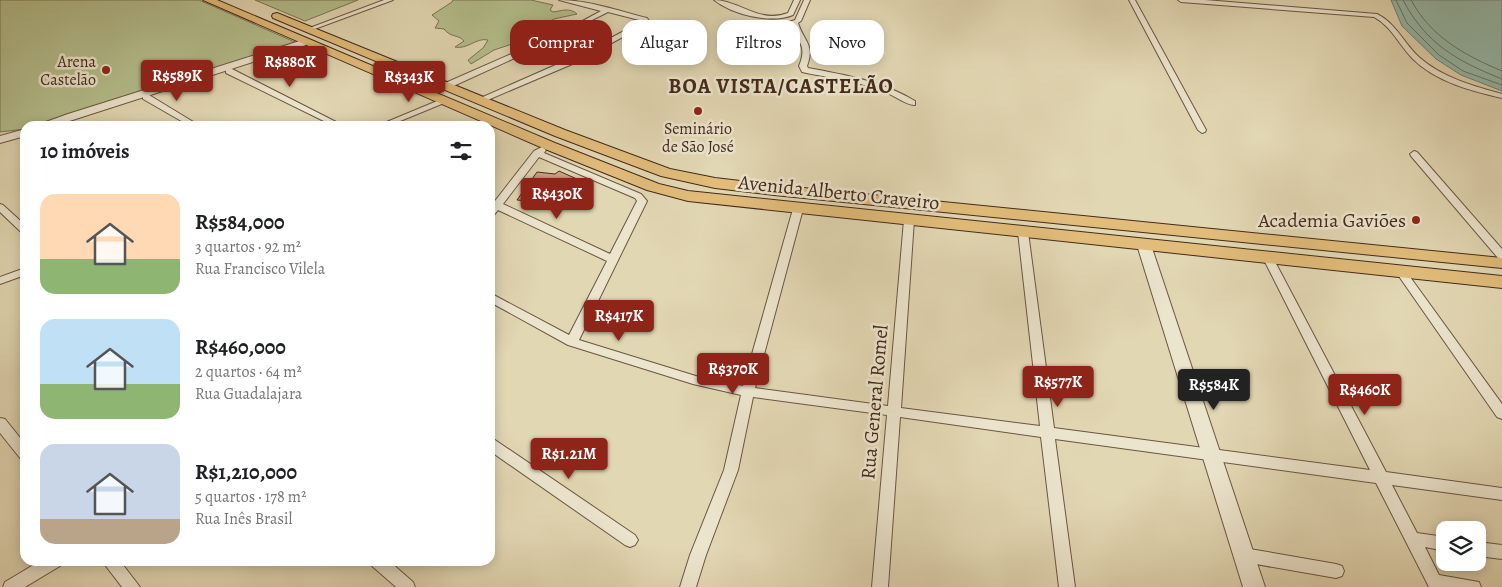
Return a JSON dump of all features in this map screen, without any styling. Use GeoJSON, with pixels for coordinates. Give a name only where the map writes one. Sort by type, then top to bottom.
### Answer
{"type":"FeatureCollection","features":[{"type":"Feature","properties":{"kind":"main road","name":"Avenida Alberto Craveiro"},"geometry":{"type":"LineString","coordinates":[[208,0],[445,100],[487,121]]}},
{"type":"Feature","properties":{"kind":"main road","name":"Avenida Alberto Craveiro"},"geometry":{"type":"LineString","coordinates":[[239,0],[480,100],[666,173],[715,183],[1502,263]]}},
{"type":"Feature","properties":{"kind":"main road","name":"Avenida Alberto Craveiro"},"geometry":{"type":"LineString","coordinates":[[495,125],[544,149],[652,187],[714,200],[1502,282]]}},
{"type":"Feature","properties":{"kind":"main road"},"geometry":{"type":"LineString","coordinates":[[544,149],[569,136]]}},
{"type":"Feature","properties":{"kind":"street"},"geometry":{"type":"LineString","coordinates":[[310,29],[390,0]]}},
{"type":"Feature","properties":{"kind":"street"},"geometry":{"type":"LineString","coordinates":[[562,0],[647,20],[645,23],[612,40]]}},
{"type":"Feature","properties":{"kind":"street"},"geometry":{"type":"LineString","coordinates":[[717,0],[734,8],[780,20]]}},
{"type":"Feature","properties":{"kind":"street"},"geometry":{"type":"LineString","coordinates":[[773,17],[789,16],[797,0]]}},
{"type":"Feature","properties":{"kind":"street"},"geometry":{"type":"LineString","coordinates":[[797,20],[807,0]]}},
{"type":"Feature","properties":{"kind":"street"},"geometry":{"type":"LineString","coordinates":[[1132,0],[1202,130]]}},
{"type":"Feature","properties":{"kind":"street"},"geometry":{"type":"LineString","coordinates":[[1181,0],[1376,15],[1387,22],[1418,60],[1433,70],[1458,82],[1502,96]]}},
{"type":"Feature","properties":{"kind":"street"},"geometry":{"type":"LineString","coordinates":[[587,20],[608,10]]}},
{"type":"Feature","properties":{"kind":"street"},"geometry":{"type":"LineString","coordinates":[[800,36],[807,44],[808,52],[803,66],[805,70],[863,81],[898,94],[912,103]]}},
{"type":"Feature","properties":{"kind":"street"},"geometry":{"type":"LineString","coordinates":[[69,121],[229,71],[309,43]]}},
{"type":"Feature","properties":{"kind":"street"},"geometry":{"type":"LineString","coordinates":[[61,121],[309,43]]}},
{"type":"Feature","properties":{"kind":"street"},"geometry":{"type":"LineString","coordinates":[[446,86],[510,57]]}},
{"type":"Feature","properties":{"kind":"street"},"geometry":{"type":"LineString","coordinates":[[480,100],[562,65]]}},
{"type":"Feature","properties":{"kind":"street"},"geometry":{"type":"LineString","coordinates":[[229,71],[330,121]]}},
{"type":"Feature","properties":{"kind":"street"},"geometry":{"type":"LineString","coordinates":[[146,97],[187,121]]}},
{"type":"Feature","properties":{"kind":"street"},"geometry":{"type":"LineString","coordinates":[[393,121],[445,100]]}},
{"type":"Feature","properties":{"kind":"street"},"geometry":{"type":"LineString","coordinates":[[0,140],[20,134]]}},
{"type":"Feature","properties":{"kind":"street"},"geometry":{"type":"LineString","coordinates":[[495,204],[544,149],[638,196],[642,201],[572,342]]}},
{"type":"Feature","properties":{"kind":"street"},"geometry":{"type":"LineString","coordinates":[[1414,154],[1502,256]]}},
{"type":"Feature","properties":{"kind":"street"},"geometry":{"type":"LineString","coordinates":[[0,207],[20,225]]}},
{"type":"Feature","properties":{"kind":"street"},"geometry":{"type":"LineString","coordinates":[[495,208],[614,260]]}},
{"type":"Feature","properties":{"kind":"street"},"geometry":{"type":"LineString","coordinates":[[688,587],[698,555],[731,470],[748,392],[798,209]]}},
{"type":"Feature","properties":{"kind":"street","name":"Rua General Romel"},"geometry":{"type":"LineString","coordinates":[[880,587],[910,220]]}},
{"type":"Feature","properties":{"kind":"street"},"geometry":{"type":"LineString","coordinates":[[1022,232],[1067,587]]}},
{"type":"Feature","properties":{"kind":"street"},"geometry":{"type":"LineString","coordinates":[[1144,245],[1254,587]]}},
{"type":"Feature","properties":{"kind":"street"},"geometry":{"type":"LineString","coordinates":[[1268,258],[1436,584],[1473,587]]}},
{"type":"Feature","properties":{"kind":"street"},"geometry":{"type":"LineString","coordinates":[[1401,272],[1502,414]]}},
{"type":"Feature","properties":{"kind":"street"},"geometry":{"type":"LineString","coordinates":[[0,281],[20,273]]}},
{"type":"Feature","properties":{"kind":"street"},"geometry":{"type":"LineString","coordinates":[[495,301],[572,342],[698,381],[748,392],[1502,494]]}},
{"type":"Feature","properties":{"kind":"street"},"geometry":{"type":"LineString","coordinates":[[0,423],[20,448]]}},
{"type":"Feature","properties":{"kind":"street"},"geometry":{"type":"LineString","coordinates":[[495,447],[630,540]]}},
{"type":"Feature","properties":{"kind":"street"},"geometry":{"type":"LineString","coordinates":[[1413,539],[1436,543]]}},
{"type":"Feature","properties":{"kind":"street"},"geometry":{"type":"LineString","coordinates":[[1486,550],[1502,552]]}},
{"type":"Feature","properties":{"kind":"street"},"geometry":{"type":"LineString","coordinates":[[1244,555],[1336,571]]}},
{"type":"Feature","properties":{"kind":"street"},"geometry":{"type":"LineString","coordinates":[[11,587],[46,566]]}},
{"type":"Feature","properties":{"kind":"street"},"geometry":{"type":"LineString","coordinates":[[114,566],[132,587]]}},
{"type":"Feature","properties":{"kind":"street"},"geometry":{"type":"LineString","coordinates":[[384,566],[407,587]]}},
{"type":"Feature","properties":{"kind":"shaded area","name":"Arena Castelão"},"geometry":{"type":"Polygon","coordinates":[[[0,0],[199,0],[297,43],[50,121],[20,121],[20,130],[0,132],[0,0]]]}},
{"type":"Feature","properties":{"kind":"shaded area"},"geometry":{"type":"Polygon","coordinates":[[[255,0],[358,0],[305,21],[255,0]]]}},
{"type":"Feature","properties":{"kind":"shaded area"},"geometry":{"type":"Polygon","coordinates":[[[453,0],[531,0],[553,5],[550,10],[553,12],[568,10],[577,14],[552,20],[510,20],[510,45],[494,50],[471,64],[468,60],[483,48],[488,40],[480,40],[464,47],[455,47],[464,41],[459,37],[449,34],[444,29],[435,28],[439,21],[432,15],[453,0]]]}},
{"type":"Feature","properties":{"kind":"water"},"geometry":{"type":"Polygon","coordinates":[[[1391,0],[1502,0],[1502,91],[1461,75],[1436,59],[1402,26],[1391,0]]]}},
{"type":"Feature","properties":{"kind":"building"},"geometry":{"type":"Polygon","coordinates":[[[559,171],[579,180],[575,186],[567,191],[551,184],[537,205],[524,204],[527,201],[517,200],[537,172],[555,174],[559,171]]]}},
{"type":"Feature","properties":{"kind":"place","name":"Arena Castelão"},"geometry":{"type":"Point","coordinates":[106,70]}},
{"type":"Feature","properties":{"kind":"place","name":"Seminário de São José"},"geometry":{"type":"Point","coordinates":[698,111]}},
{"type":"Feature","properties":{"kind":"place","name":"Academia Gaviões"},"geometry":{"type":"Point","coordinates":[1416,220]}},
{"type":"Feature","properties":{"kind":"district","name":"BOA VISTA/CASTELÃO"},"geometry":{"type":"Point","coordinates":[781,86]}}]}
